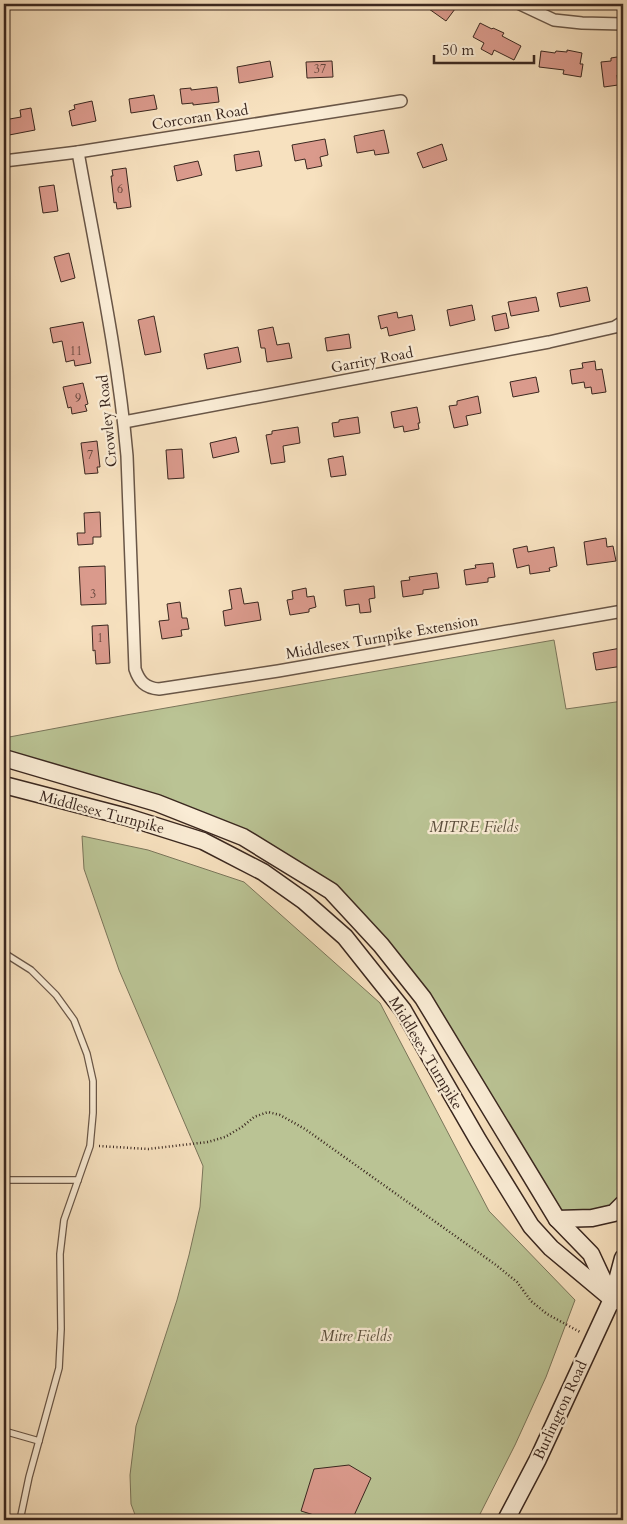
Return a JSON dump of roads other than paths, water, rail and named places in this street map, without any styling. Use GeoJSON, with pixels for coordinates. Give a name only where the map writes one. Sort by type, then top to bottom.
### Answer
{"type":"FeatureCollection","features":[{"type":"Feature","properties":{"kind":"main road","name":"Middlesex Turnpike"},"geometry":{"type":"LineString","coordinates":[[4,758],[157,803],[243,837],[331,891],[381,945],[423,998],[557,1219],[591,1254],[618,1301]]}},
{"type":"Feature","properties":{"kind":"main road","name":"Middlesex Turnpike"},"geometry":{"type":"LineString","coordinates":[[4,785],[127,817],[204,841],[263,872],[304,901],[345,937],[404,1010],[478,1140],[531,1226],[551,1248],[618,1301]]}},
{"type":"Feature","properties":{"kind":"main road"},"geometry":{"type":"LineString","coordinates":[[557,1219],[592,1218],[614,1213],[623,1204]]}},
{"type":"Feature","properties":{"kind":"main road","name":"Burlington Road"},"geometry":{"type":"LineString","coordinates":[[506,1520],[593,1339],[618,1301],[623,1258]]}},
{"type":"Feature","properties":{"kind":"street"},"geometry":{"type":"LineString","coordinates":[[520,4],[554,20],[623,24]]}},
{"type":"Feature","properties":{"kind":"street","name":"Corcoran Road"},"geometry":{"type":"LineString","coordinates":[[4,161],[78,152],[401,101]]}},
{"type":"Feature","properties":{"kind":"street","name":"Crowley Road"},"geometry":{"type":"LineString","coordinates":[[78,152],[119,378],[128,465],[135,669],[138,679],[146,686]]}},
{"type":"Feature","properties":{"kind":"street","name":"Garrity Road"},"geometry":{"type":"LineString","coordinates":[[124,422],[549,342],[614,327],[623,322]]}},
{"type":"Feature","properties":{"kind":"street","name":"Middlesex Turnpike Extension"},"geometry":{"type":"LineString","coordinates":[[146,686],[158,689],[278,671],[623,611]]}},
{"type":"Feature","properties":{"kind":"lane"},"geometry":{"type":"LineString","coordinates":[[4,953],[31,970],[56,995],[74,1020],[87,1054],[93,1081],[90,1146],[64,1220],[60,1254],[62,1329],[59,1368],[29,1477],[20,1520]]}},
{"type":"Feature","properties":{"kind":"lane"},"geometry":{"type":"LineString","coordinates":[[4,1180],[78,1180]]}},
{"type":"Feature","properties":{"kind":"lane"},"geometry":{"type":"LineString","coordinates":[[4,1431],[39,1441]]}},
{"type":"Feature","properties":{"kind":"park label","name":"MITRE Fields"},"geometry":{"type":"Point","coordinates":[474,827]}},
{"type":"Feature","properties":{"kind":"park label","name":"Mitre Fields"},"geometry":{"type":"Point","coordinates":[356,1336]}}]}
